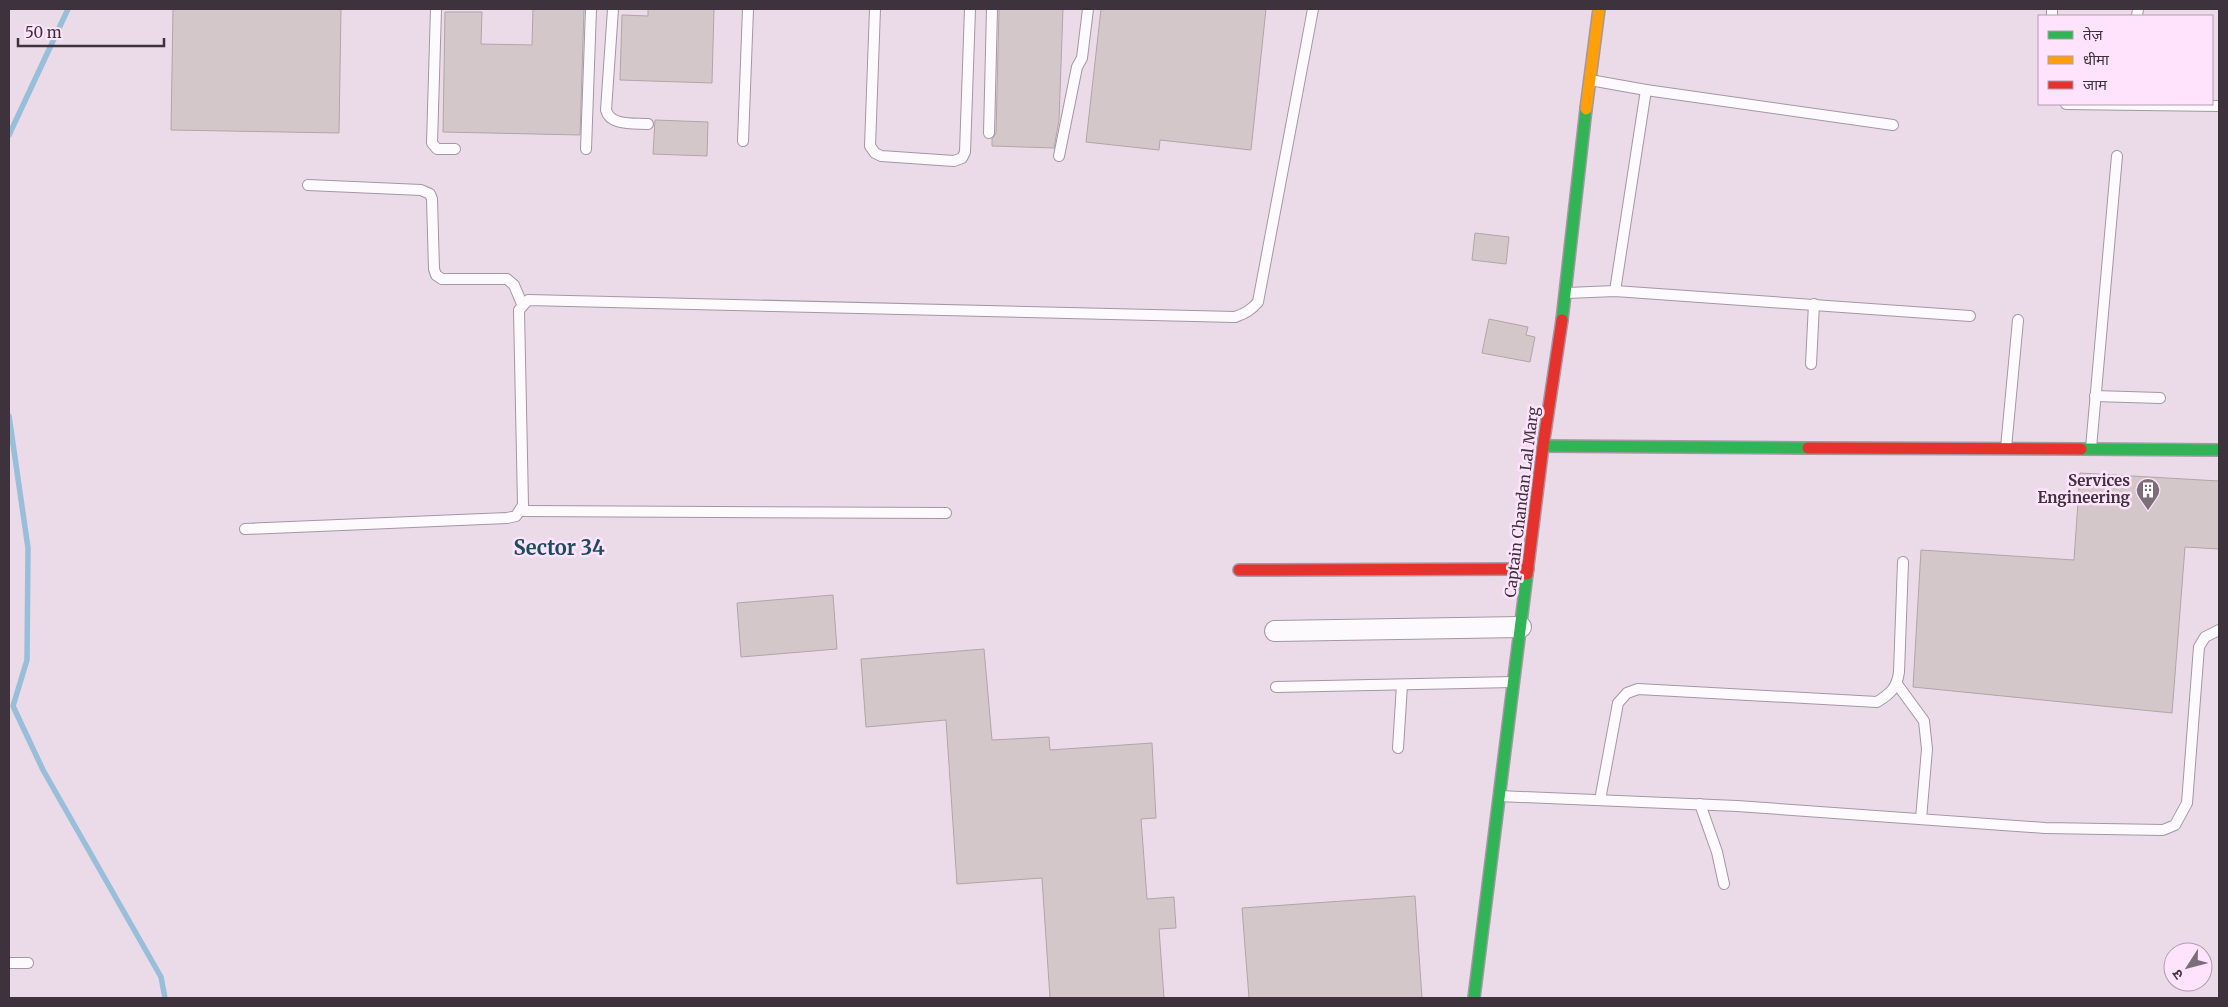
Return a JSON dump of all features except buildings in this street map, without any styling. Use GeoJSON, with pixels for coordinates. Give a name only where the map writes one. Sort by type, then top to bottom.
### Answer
{"type":"FeatureCollection","features":[{"type":"Feature","properties":{"kind":"street","name":"Captain Chandan Lal Marg"},"geometry":{"type":"LineString","coordinates":[[1474,998],[1543,446],[1566,293],[1589,79],[1599,9]]}},
{"type":"Feature","properties":{"kind":"street"},"geometry":{"type":"LineString","coordinates":[[1543,446],[2219,450]]}},
{"type":"Feature","properties":{"kind":"street"},"geometry":{"type":"LineString","coordinates":[[1239,570],[1528,569]]}},
{"type":"Feature","properties":{"kind":"street"},"geometry":{"type":"LineString","coordinates":[[1275,631],[1521,627]]}},
{"type":"Feature","properties":{"kind":"lane"},"geometry":{"type":"LineString","coordinates":[[436,9],[432,143],[437,148],[455,149]]}},
{"type":"Feature","properties":{"kind":"lane"},"geometry":{"type":"LineString","coordinates":[[586,149],[591,9]]}},
{"type":"Feature","properties":{"kind":"lane"},"geometry":{"type":"LineString","coordinates":[[613,9],[607,115],[614,121],[648,124]]}},
{"type":"Feature","properties":{"kind":"lane"},"geometry":{"type":"LineString","coordinates":[[742,141],[748,9]]}},
{"type":"Feature","properties":{"kind":"lane"},"geometry":{"type":"LineString","coordinates":[[875,9],[870,146],[875,153],[881,156],[954,161],[962,158],[965,152],[970,9]]}},
{"type":"Feature","properties":{"kind":"lane"},"geometry":{"type":"LineString","coordinates":[[989,133],[992,9]]}},
{"type":"Feature","properties":{"kind":"lane"},"geometry":{"type":"LineString","coordinates":[[1059,156],[1077,67],[1082,58],[1088,9]]}},
{"type":"Feature","properties":{"kind":"lane"},"geometry":{"type":"LineString","coordinates":[[245,529],[507,518],[516,516],[521,511],[523,505],[519,310],[522,304],[528,300],[1236,317],[1244,314],[1251,310],[1258,302],[1313,9]]}},
{"type":"Feature","properties":{"kind":"lane"},"geometry":{"type":"LineString","coordinates":[[1589,79],[1646,90],[1893,125]]}},
{"type":"Feature","properties":{"kind":"lane"},"geometry":{"type":"LineString","coordinates":[[1615,291],[1646,90]]}},
{"type":"Feature","properties":{"kind":"lane"},"geometry":{"type":"LineString","coordinates":[[2176,105],[2219,106]]}},
{"type":"Feature","properties":{"kind":"lane"},"geometry":{"type":"LineString","coordinates":[[2090,449],[2117,156]]}},
{"type":"Feature","properties":{"kind":"lane"},"geometry":{"type":"LineString","coordinates":[[308,185],[421,190],[430,194],[432,199],[434,269],[436,275],[442,279],[507,279],[514,285],[522,304]]}},
{"type":"Feature","properties":{"kind":"lane"},"geometry":{"type":"LineString","coordinates":[[1566,293],[1615,291],[1970,316]]}},
{"type":"Feature","properties":{"kind":"lane"},"geometry":{"type":"LineString","coordinates":[[1811,364],[1814,304]]}},
{"type":"Feature","properties":{"kind":"lane"},"geometry":{"type":"LineString","coordinates":[[2006,449],[2018,320]]}},
{"type":"Feature","properties":{"kind":"lane"},"geometry":{"type":"LineString","coordinates":[[2095,396],[2160,398]]}},
{"type":"Feature","properties":{"kind":"lane"},"geometry":{"type":"LineString","coordinates":[[521,511],[946,513]]}},
{"type":"Feature","properties":{"kind":"lane"},"geometry":{"type":"LineString","coordinates":[[1600,800],[1618,703],[1627,693],[1638,689],[1877,702],[1890,694],[1897,684],[1903,562]]}},
{"type":"Feature","properties":{"kind":"lane"},"geometry":{"type":"LineString","coordinates":[[1499,796],[1700,804],[2045,828],[2162,830],[2175,825],[2187,803],[2200,647],[2205,637],[2219,630]]}},
{"type":"Feature","properties":{"kind":"lane"},"geometry":{"type":"LineString","coordinates":[[1276,687],[1514,682]]}},
{"type":"Feature","properties":{"kind":"lane"},"geometry":{"type":"LineString","coordinates":[[1897,684],[1924,721],[1927,749],[1921,819]]}},
{"type":"Feature","properties":{"kind":"lane"},"geometry":{"type":"LineString","coordinates":[[1398,748],[1402,685]]}},
{"type":"Feature","properties":{"kind":"lane"},"geometry":{"type":"LineString","coordinates":[[1700,804],[1716,852],[1724,884]]}},
{"type":"Feature","properties":{"kind":"lane"},"geometry":{"type":"LineString","coordinates":[[9,963],[28,963]]}},
{"type":"Feature","properties":{"kind":"waterway"},"geometry":{"type":"LineString","coordinates":[[9,135],[68,9]]}},
{"type":"Feature","properties":{"kind":"waterway"},"geometry":{"type":"LineString","coordinates":[[9,416],[28,548],[27,660],[13,706],[43,770],[161,977],[165,998]]}},
{"type":"Feature","properties":{"kind":"traffic: fast"},"geometry":{"type":"LineString","coordinates":[[1562,320],[1586,109]]}},
{"type":"Feature","properties":{"kind":"traffic: fast"},"geometry":{"type":"LineString","coordinates":[[1543,446],[1808,448]]}},
{"type":"Feature","properties":{"kind":"traffic: fast"},"geometry":{"type":"LineString","coordinates":[[2081,449],[2219,450]]}},
{"type":"Feature","properties":{"kind":"traffic: fast"},"geometry":{"type":"LineString","coordinates":[[1474,998],[1527,574]]}},
{"type":"Feature","properties":{"kind":"traffic: slow"},"geometry":{"type":"LineString","coordinates":[[1586,109],[1599,9]]}},
{"type":"Feature","properties":{"kind":"traffic: jam"},"geometry":{"type":"LineString","coordinates":[[1527,574],[1543,446],[1562,320]]}},
{"type":"Feature","properties":{"kind":"traffic: jam"},"geometry":{"type":"LineString","coordinates":[[1808,448],[2081,449]]}},
{"type":"Feature","properties":{"kind":"traffic: jam"},"geometry":{"type":"LineString","coordinates":[[1239,570],[1528,569]]}},
{"type":"Feature","properties":{"kind":"place","name":"Services Engineering"},"geometry":{"type":"Point","coordinates":[2148,511]}},
{"type":"Feature","properties":{"kind":"district","name":"Sector 34"},"geometry":{"type":"Point","coordinates":[559,548]}}]}
